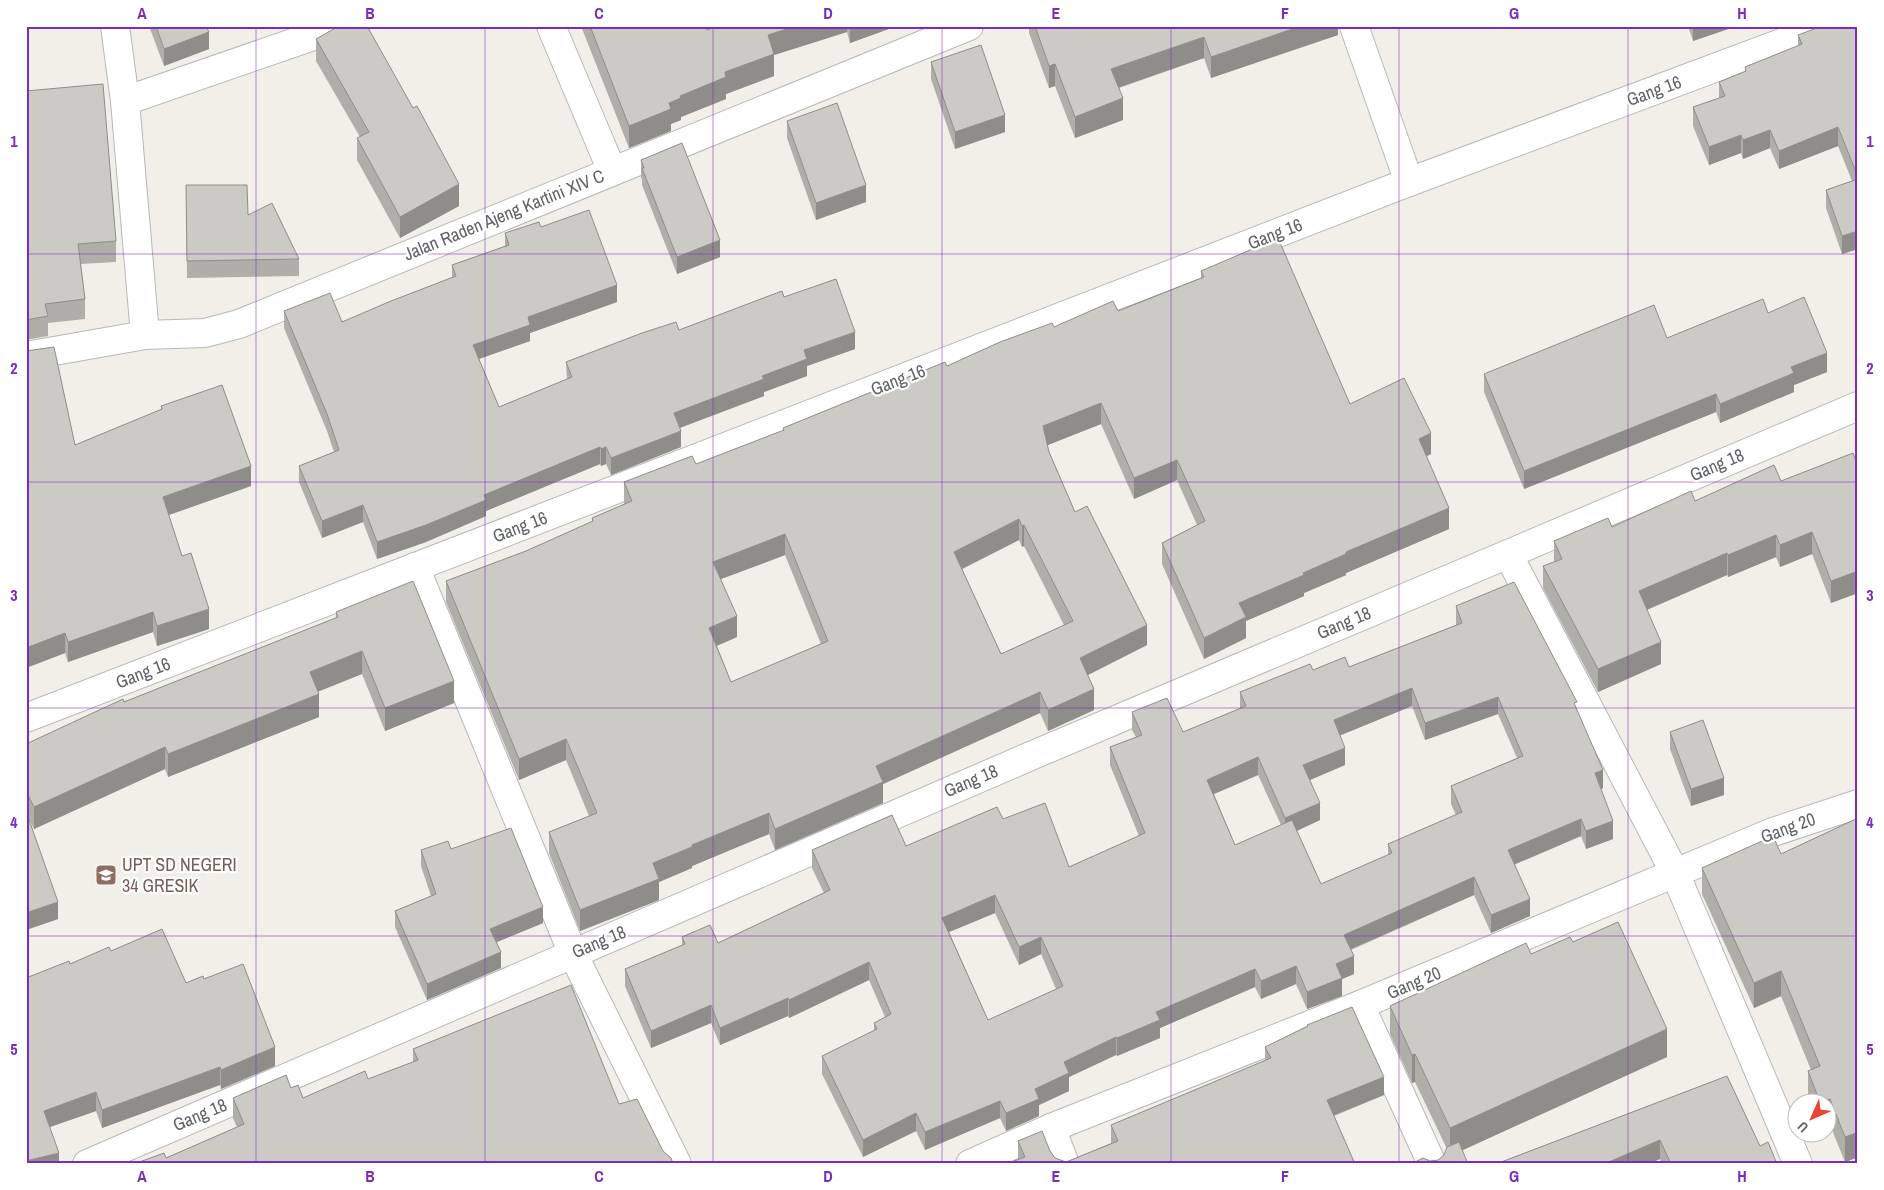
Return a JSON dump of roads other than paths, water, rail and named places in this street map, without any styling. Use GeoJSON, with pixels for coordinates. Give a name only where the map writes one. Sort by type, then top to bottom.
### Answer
{"type":"FeatureCollection","features":[{"type":"Feature","properties":{"kind":"street"},"geometry":{"type":"LineString","coordinates":[[115,26],[125,101],[145,335]]}},
{"type":"Feature","properties":{"kind":"street"},"geometry":{"type":"LineString","coordinates":[[125,101],[342,26]]}},
{"type":"Feature","properties":{"kind":"street"},"geometry":{"type":"LineString","coordinates":[[551,26],[612,171]]}},
{"type":"Feature","properties":{"kind":"street","name":"Jalan Raden Ajeng Kartini XIV C"},"geometry":{"type":"LineString","coordinates":[[26,356],[145,335],[205,333],[238,324],[969,26]]}},
{"type":"Feature","properties":{"kind":"street"},"geometry":{"type":"LineString","coordinates":[[1354,26],[1409,182]]}},
{"type":"Feature","properties":{"kind":"street","name":"Gang 16"},"geometry":{"type":"LineString","coordinates":[[26,718],[1409,182],[1827,26]]}},
{"type":"Feature","properties":{"kind":"street","name":"Gang 18"},"geometry":{"type":"LineString","coordinates":[[88,1164],[1031,756],[1858,406]]}},
{"type":"Feature","properties":{"kind":"street"},"geometry":{"type":"LineString","coordinates":[[1508,554],[1675,873],[1798,1164]]}},
{"type":"Feature","properties":{"kind":"street"},"geometry":{"type":"LineString","coordinates":[[416,567],[574,954],[678,1164]]}},
{"type":"Feature","properties":{"kind":"street","name":"Gang 20"},"geometry":{"type":"LineString","coordinates":[[970,1164],[1051,1128],[1360,1005],[1773,832],[1858,804]]}},
{"type":"Feature","properties":{"kind":"street"},"geometry":{"type":"LineString","coordinates":[[1360,1005],[1432,1164]]}},
{"type":"Feature","properties":{"kind":"street"},"geometry":{"type":"LineString","coordinates":[[1051,1128],[1065,1164]]}},
{"type":"Feature","properties":{"kind":"place","name":"UPT SD NEGERI 34 GRESIK"},"geometry":{"type":"Point","coordinates":[106,875]}}]}
